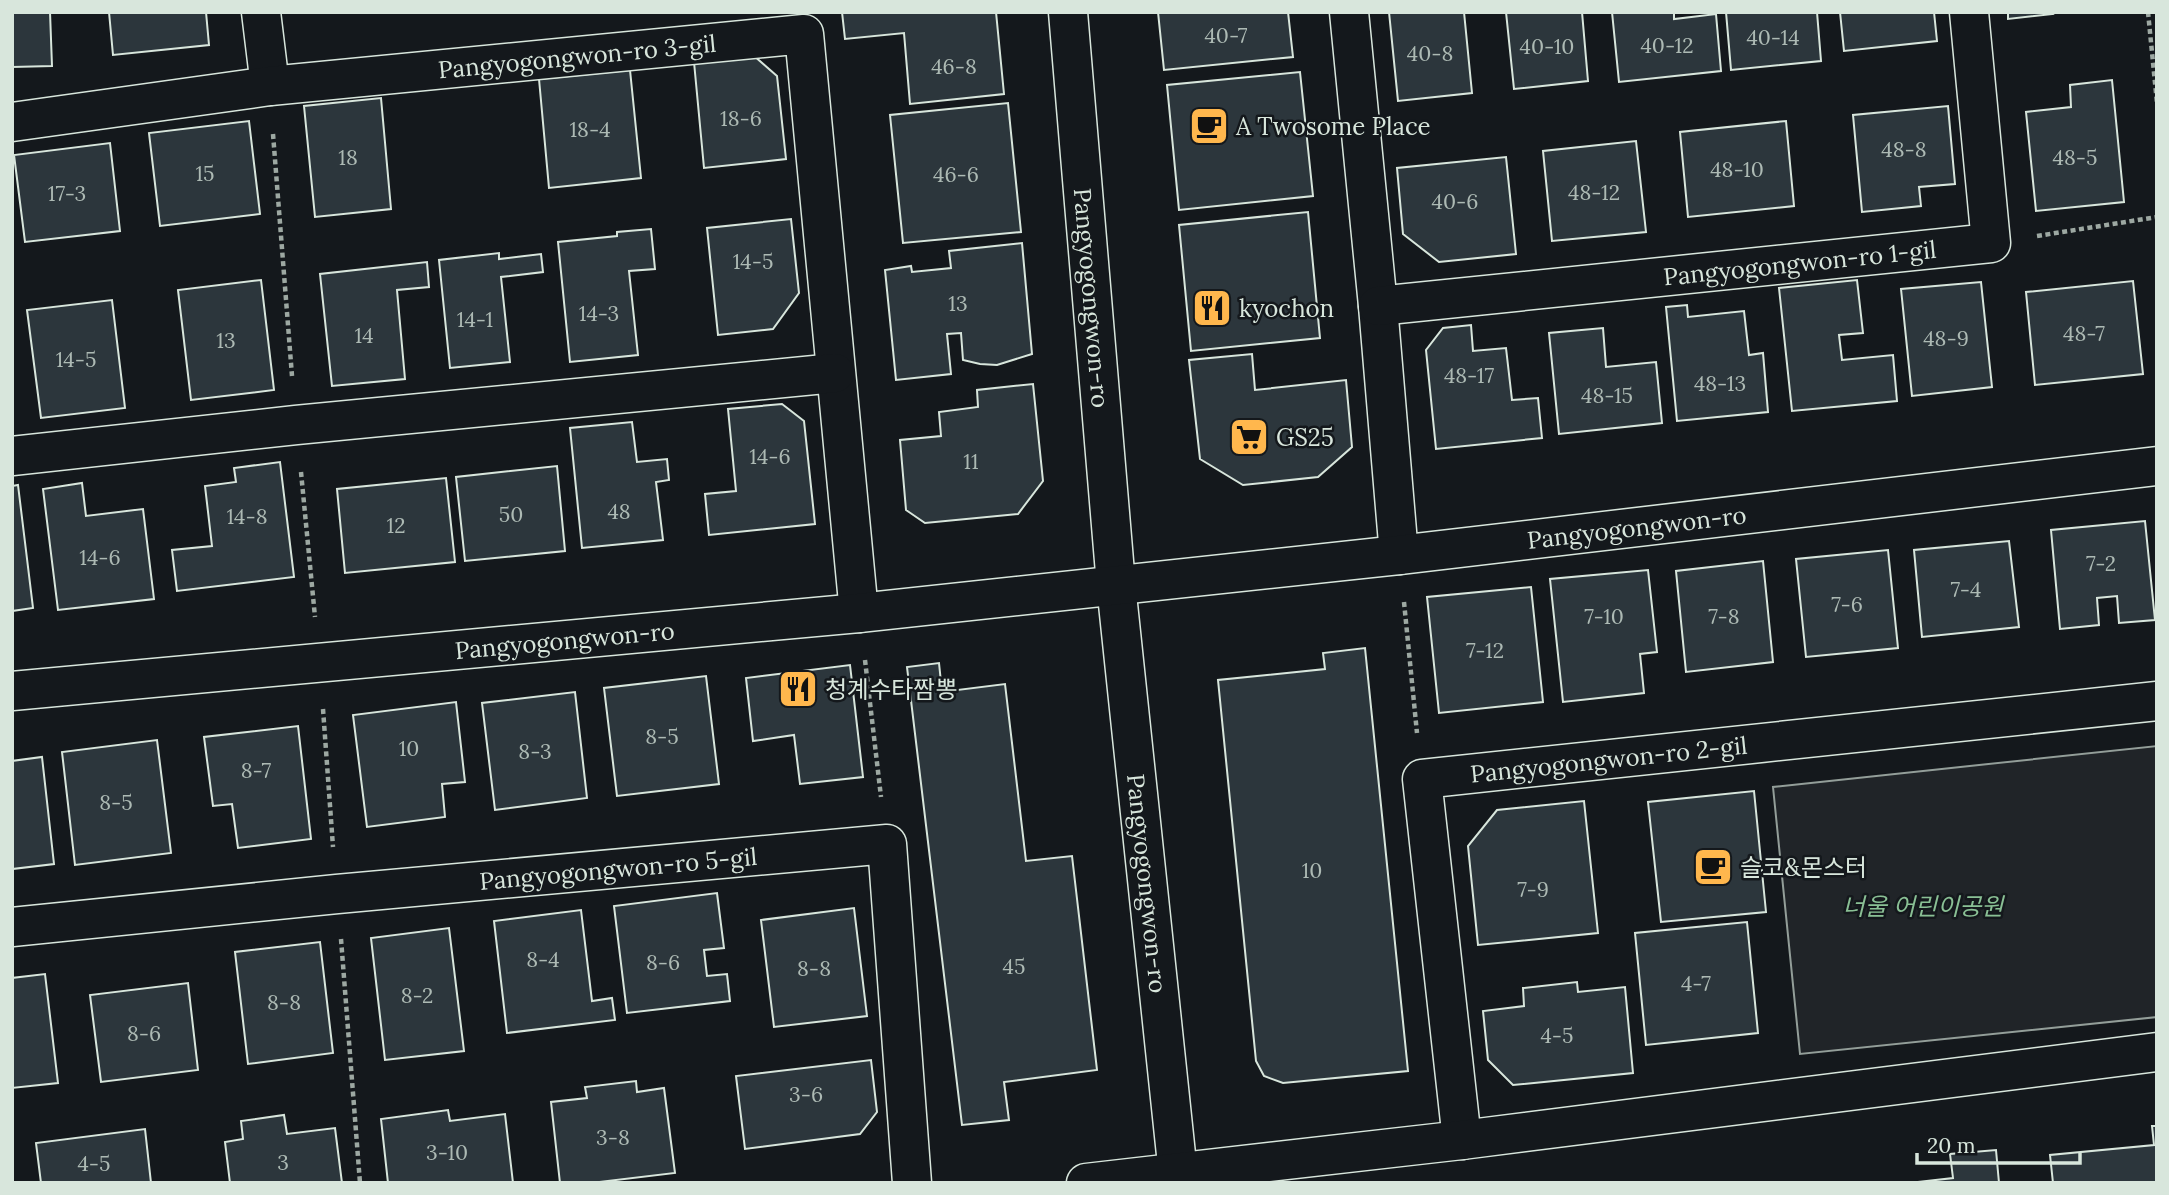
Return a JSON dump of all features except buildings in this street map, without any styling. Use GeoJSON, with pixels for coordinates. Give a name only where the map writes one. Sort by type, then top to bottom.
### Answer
{"type":"FeatureCollection","features":[{"type":"Feature","properties":{"kind":"street"},"geometry":{"type":"LineString","coordinates":[[261,12],[270,86]]}},
{"type":"Feature","properties":{"kind":"street","name":"Pangyogongwon-ro"},"geometry":{"type":"LineString","coordinates":[[1068,12],[1116,585],[1178,1178]]}},
{"type":"Feature","properties":{"kind":"street"},"geometry":{"type":"LineString","coordinates":[[1349,12],[1399,555]]}},
{"type":"Feature","properties":{"kind":"street"},"geometry":{"type":"LineString","coordinates":[[1969,12],[1991,243]]}},
{"type":"Feature","properties":{"kind":"street","name":"Pangyogongwon-ro 3-gil"},"geometry":{"type":"LineString","coordinates":[[12,122],[270,86],[804,34],[859,613]]}},
{"type":"Feature","properties":{"kind":"street","name":"Pangyogongwon-ro 1-gil"},"geometry":{"type":"LineString","coordinates":[[1378,306],[1991,243]]}},
{"type":"Feature","properties":{"kind":"street"},"geometry":{"type":"LineString","coordinates":[[12,456],[296,425],[835,373]]}},
{"type":"Feature","properties":{"kind":"street","name":"Pangyogongwon-ro"},"geometry":{"type":"LineString","coordinates":[[12,691],[859,613],[1399,555],[2157,466]]}},
{"type":"Feature","properties":{"kind":"street","name":"Pangyogongwon-ro 2-gil"},"geometry":{"type":"LineString","coordinates":[[1422,779],[2157,701]]}},
{"type":"Feature","properties":{"kind":"street"},"geometry":{"type":"LineString","coordinates":[[1422,779],[1462,1140]]}},
{"type":"Feature","properties":{"kind":"street"},"geometry":{"type":"LineString","coordinates":[[887,844],[912,1183]]}},
{"type":"Feature","properties":{"kind":"street","name":"Pangyogongwon-ro 5-gil"},"geometry":{"type":"LineString","coordinates":[[12,927],[337,894],[887,844]]}},
{"type":"Feature","properties":{"kind":"street"},"geometry":{"type":"LineString","coordinates":[[1086,1183],[1178,1178],[2157,1052]]}},
{"type":"Feature","properties":{"kind":"path"},"geometry":{"type":"LineString","coordinates":[[2148,12],[2157,103]]}},
{"type":"Feature","properties":{"kind":"path"},"geometry":{"type":"LineString","coordinates":[[1991,243],[2157,217]]}},
{"type":"Feature","properties":{"kind":"path"},"geometry":{"type":"LineString","coordinates":[[1399,555],[1422,779]]}},
{"type":"Feature","properties":{"kind":"path"},"geometry":{"type":"LineString","coordinates":[[859,613],[887,844]]}},
{"type":"Feature","properties":{"kind":"green space","name":"너울 어린이공원"},"geometry":{"type":"Polygon","coordinates":[[[2157,746],[2157,1017],[1800,1054],[1773,787],[2157,746]]]}},
{"type":"Feature","properties":{"kind":"place","name":"A Twosome Place"},"geometry":{"type":"Point","coordinates":[1209,126]}},
{"type":"Feature","properties":{"kind":"place","name":"kyochon"},"geometry":{"type":"Point","coordinates":[1212,308]}},
{"type":"Feature","properties":{"kind":"place","name":"GS25"},"geometry":{"type":"Point","coordinates":[1249,437]}},
{"type":"Feature","properties":{"kind":"place","name":"청계수타짬뽕"},"geometry":{"type":"Point","coordinates":[798,689]}},
{"type":"Feature","properties":{"kind":"place","name":"슬코&몬스터"},"geometry":{"type":"Point","coordinates":[1713,867]}}]}
